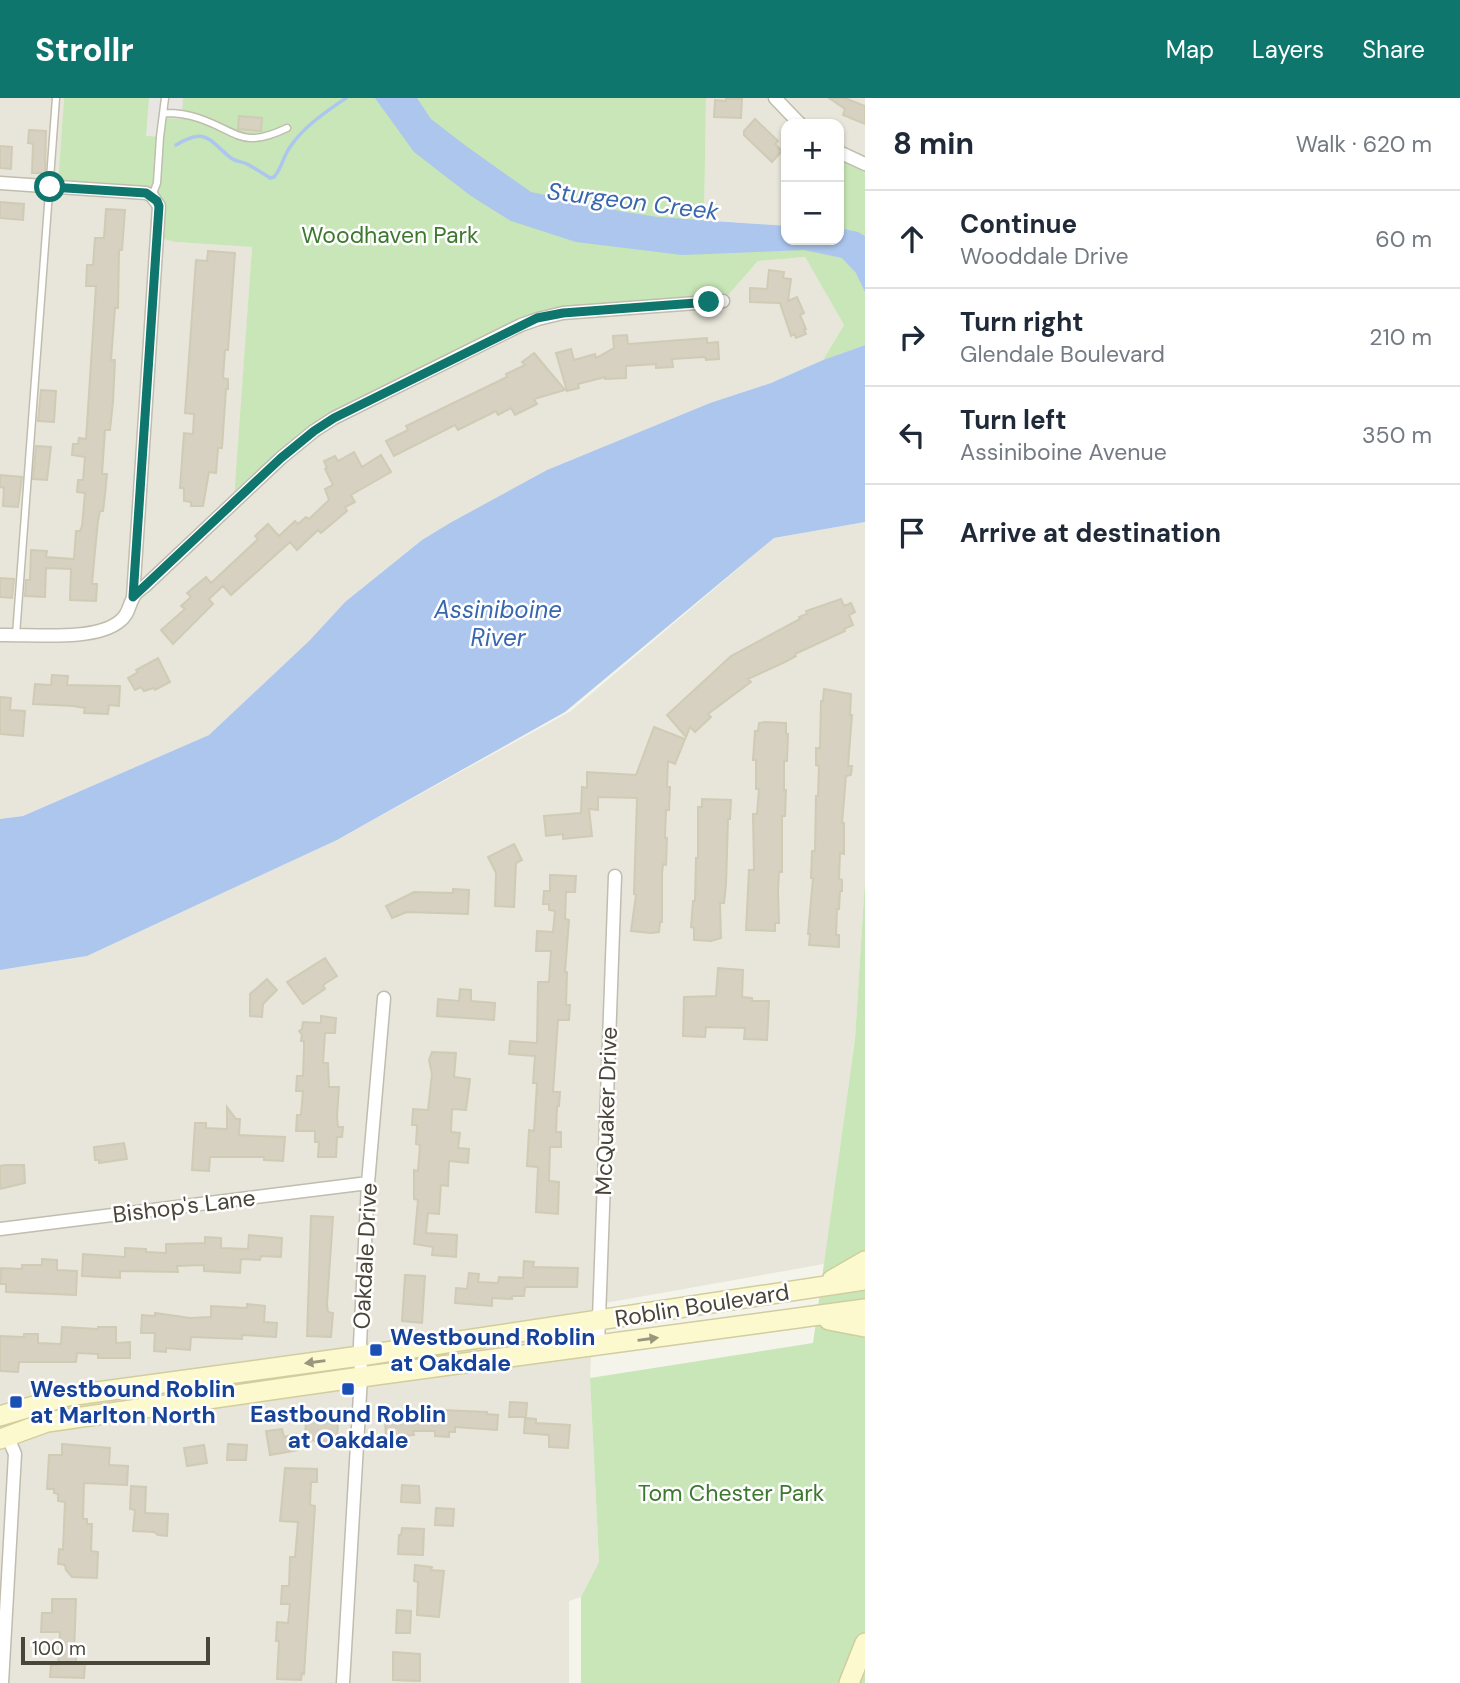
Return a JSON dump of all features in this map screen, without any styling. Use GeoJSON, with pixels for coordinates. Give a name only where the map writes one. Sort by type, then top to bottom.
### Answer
{"type":"FeatureCollection","features":[{"type":"Feature","properties":{"kind":"main road"},"geometry":{"type":"LineString","coordinates":[[819,1286],[865,1261]]}},
{"type":"Feature","properties":{"kind":"main road","name":"Roblin Boulevard"},"geometry":{"type":"LineString","coordinates":[[0,1416],[68,1396],[360,1356],[865,1279]]}},
{"type":"Feature","properties":{"kind":"main road","name":"Roblin Boulevard"},"geometry":{"type":"LineString","coordinates":[[3,1437],[47,1422],[865,1309]]}},
{"type":"Feature","properties":{"kind":"main road"},"geometry":{"type":"LineString","coordinates":[[814,1317],[865,1326]]}},
{"type":"Feature","properties":{"kind":"main road"},"geometry":{"type":"LineString","coordinates":[[849,1683],[865,1643]]}},
{"type":"Feature","properties":{"kind":"street"},"geometry":{"type":"LineString","coordinates":[[775,98],[795,119]]}},
{"type":"Feature","properties":{"kind":"street"},"geometry":{"type":"LineString","coordinates":[[844,154],[865,164]]}},
{"type":"Feature","properties":{"kind":"street"},"geometry":{"type":"LineString","coordinates":[[0,183],[136,192],[152,196],[160,211],[133,597],[130,608],[123,619],[102,631],[85,634],[0,635]]}},
{"type":"Feature","properties":{"kind":"street"},"geometry":{"type":"LineString","coordinates":[[133,597],[275,464],[334,418],[537,318],[563,313],[723,301]]}},
{"type":"Feature","properties":{"kind":"street","name":"McQuaker Drive"},"geometry":{"type":"LineString","coordinates":[[598,1346],[615,876]]}},
{"type":"Feature","properties":{"kind":"street","name":"Oakdale Drive"},"geometry":{"type":"LineString","coordinates":[[343,1683],[361,1377],[368,1182],[384,998]]}},
{"type":"Feature","properties":{"kind":"street","name":"Bishop's Lane"},"geometry":{"type":"LineString","coordinates":[[0,1229],[368,1182]]}},
{"type":"Feature","properties":{"kind":"street"},"geometry":{"type":"LineString","coordinates":[[2,1683],[15,1454],[3,1437]]}},
{"type":"Feature","properties":{"kind":"lane"},"geometry":{"type":"LineString","coordinates":[[16,635],[56,98]]}},
{"type":"Feature","properties":{"kind":"lane"},"geometry":{"type":"LineString","coordinates":[[152,196],[157,183],[165,98]]}},
{"type":"Feature","properties":{"kind":"lane"},"geometry":{"type":"LineString","coordinates":[[164,113],[198,118],[244,138],[268,137],[287,128]]}},
{"type":"Feature","properties":{"kind":"shaded area"},"geometry":{"type":"Polygon","coordinates":[[[0,98],[64,98],[59,187],[146,193],[175,242],[252,247],[235,499],[305,438],[538,319],[723,301],[758,261],[805,257],[844,325],[823,360],[771,383],[710,403],[547,470],[422,540],[345,602],[309,641],[209,735],[23,816],[0,819],[0,98]]]}},
{"type":"Feature","properties":{"kind":"shaded area"},"geometry":{"type":"Polygon","coordinates":[[[149,98],[183,98],[182,119],[165,118],[163,137],[146,136],[149,98]]]}},
{"type":"Feature","properties":{"kind":"shaded area"},"geometry":{"type":"Polygon","coordinates":[[[706,98],[865,98],[865,164],[844,154],[844,119],[781,119],[781,226],[704,220],[706,98]]]}},
{"type":"Feature","properties":{"kind":"shaded area"},"geometry":{"type":"Polygon","coordinates":[[[865,522],[865,879],[855,1039],[824,1264],[594,1305],[590,1378],[599,1562],[581,1597],[569,1601],[569,1683],[0,1683],[0,970],[87,956],[337,840],[571,711],[774,538],[865,522]]]}},
{"type":"Feature","properties":{"kind":"green space","name":"Woodhaven Park"},"geometry":{"type":"Polygon","coordinates":[[[64,98],[706,98],[704,221],[781,226],[781,245],[844,245],[844,154],[865,164],[865,345],[823,360],[844,325],[805,257],[758,261],[723,301],[552,315],[334,418],[234,500],[252,247],[175,242],[153,236],[152,196],[58,187],[64,98]]]}},
{"type":"Feature","properties":{"kind":"green space","name":"Tom Chester Park"},"geometry":{"type":"Polygon","coordinates":[[[865,879],[865,1683],[581,1683],[581,1597],[599,1562],[590,1378],[813,1343],[855,1039],[865,879]]]}},
{"type":"Feature","properties":{"kind":"water","name":"Sturgeon Creek"},"geometry":{"type":"Polygon","coordinates":[[[375,98],[417,98],[431,119],[531,192],[658,217],[781,226],[781,245],[844,245],[844,229],[858,232],[865,236],[865,292],[856,273],[842,258],[804,250],[682,255],[576,242],[511,221],[471,196],[414,152],[375,98]]]}},
{"type":"Feature","properties":{"kind":"water","name":"Assiniboine River"},"geometry":{"type":"Polygon","coordinates":[[[865,345],[865,522],[774,538],[565,712],[337,840],[87,956],[0,970],[0,819],[23,816],[209,735],[309,641],[345,602],[422,540],[450,523],[547,470],[710,403],[771,383],[865,345]]]}},
{"type":"Feature","properties":{"kind":"building"},"geometry":{"type":"Polygon","coordinates":[[[829,98],[845,98],[865,106],[865,124],[843,115],[845,109],[829,98]]]}},
{"type":"Feature","properties":{"kind":"building"},"geometry":{"type":"Polygon","coordinates":[[[742,99],[741,118],[714,117],[715,100],[742,99]]]}},
{"type":"Feature","properties":{"kind":"building"},"geometry":{"type":"Polygon","coordinates":[[[239,116],[262,118],[261,131],[238,129],[239,116]]]}},
{"type":"Feature","properties":{"kind":"building"},"geometry":{"type":"Polygon","coordinates":[[[755,119],[778,141],[775,144],[781,152],[772,162],[744,135],[744,131],[755,119]]]}},
{"type":"Feature","properties":{"kind":"building"},"geometry":{"type":"Polygon","coordinates":[[[29,130],[46,131],[45,173],[32,173],[33,144],[28,143],[29,130]]]}},
{"type":"Feature","properties":{"kind":"building"},"geometry":{"type":"Polygon","coordinates":[[[0,146],[12,147],[11,169],[0,168],[0,146]]]}},
{"type":"Feature","properties":{"kind":"building"},"geometry":{"type":"Polygon","coordinates":[[[0,202],[24,204],[23,220],[0,218],[0,202]]]}},
{"type":"Feature","properties":{"kind":"building"},"geometry":{"type":"Polygon","coordinates":[[[106,209],[125,210],[122,250],[119,250],[118,308],[115,308],[111,360],[115,360],[113,402],[110,430],[105,430],[102,474],[107,474],[103,511],[100,511],[98,521],[92,584],[97,584],[96,601],[70,600],[71,569],[46,568],[45,597],[25,596],[26,580],[30,580],[31,550],[47,551],[46,557],[74,559],[76,531],[80,531],[82,526],[85,493],[77,492],[78,480],[83,480],[85,457],[72,455],[73,444],[78,444],[79,438],[86,439],[96,286],[86,286],[87,265],[93,265],[95,238],[104,238],[106,209]]]}},
{"type":"Feature","properties":{"kind":"building"},"geometry":{"type":"Polygon","coordinates":[[[208,251],[235,253],[228,350],[225,350],[223,378],[228,379],[228,389],[222,448],[218,448],[216,473],[209,472],[203,506],[191,506],[191,502],[184,501],[184,488],[180,488],[184,433],[193,434],[194,414],[185,413],[196,260],[207,261],[208,251]]]}},
{"type":"Feature","properties":{"kind":"building"},"geometry":{"type":"Polygon","coordinates":[[[769,270],[784,272],[783,278],[791,279],[788,301],[797,297],[804,313],[800,315],[806,334],[796,338],[794,334],[791,336],[780,303],[750,302],[750,288],[767,289],[769,270]]]}},
{"type":"Feature","properties":{"kind":"building"},"geometry":{"type":"Polygon","coordinates":[[[627,335],[628,344],[707,338],[707,343],[718,342],[719,359],[672,359],[673,367],[656,368],[656,364],[626,366],[626,378],[605,377],[578,384],[579,388],[567,391],[556,353],[571,349],[574,360],[595,354],[596,358],[614,348],[613,336],[627,335]]]}},
{"type":"Feature","properties":{"kind":"building"},"geometry":{"type":"Polygon","coordinates":[[[534,353],[565,390],[534,399],[537,404],[515,415],[511,408],[498,415],[496,411],[458,430],[455,425],[394,456],[386,441],[408,430],[406,426],[507,377],[506,374],[525,365],[522,362],[534,353]]]}},
{"type":"Feature","properties":{"kind":"building"},"geometry":{"type":"Polygon","coordinates":[[[41,390],[56,391],[54,422],[38,421],[41,390]]]}},
{"type":"Feature","properties":{"kind":"building"},"geometry":{"type":"Polygon","coordinates":[[[36,446],[51,447],[47,480],[33,479],[36,446]]]}},
{"type":"Feature","properties":{"kind":"building"},"geometry":{"type":"Polygon","coordinates":[[[354,452],[362,467],[381,455],[391,472],[351,495],[355,502],[345,507],[347,511],[321,533],[318,530],[297,550],[290,542],[231,595],[223,586],[209,599],[213,604],[173,644],[161,630],[185,609],[181,606],[191,597],[187,593],[206,577],[211,583],[258,539],[255,536],[268,524],[279,536],[295,521],[298,524],[306,517],[309,519],[329,500],[325,489],[333,485],[324,461],[335,456],[338,461],[354,452]]]}},
{"type":"Feature","properties":{"kind":"building"},"geometry":{"type":"Polygon","coordinates":[[[0,475],[22,477],[18,507],[3,506],[4,488],[0,487],[0,475]]]}},
{"type":"Feature","properties":{"kind":"building"},"geometry":{"type":"Polygon","coordinates":[[[0,578],[14,579],[12,598],[0,597],[0,578]]]}},
{"type":"Feature","properties":{"kind":"building"},"geometry":{"type":"Polygon","coordinates":[[[841,599],[844,606],[851,603],[855,612],[849,615],[853,625],[748,679],[751,682],[708,714],[711,717],[695,732],[690,727],[686,737],[667,715],[731,656],[800,619],[799,617],[807,614],[806,611],[841,599]]]}},
{"type":"Feature","properties":{"kind":"building"},"geometry":{"type":"Polygon","coordinates":[[[158,658],[170,682],[155,690],[144,691],[141,687],[135,690],[128,678],[138,672],[136,670],[158,658]]]}},
{"type":"Feature","properties":{"kind":"building"},"geometry":{"type":"Polygon","coordinates":[[[52,675],[68,676],[67,685],[120,686],[119,706],[109,705],[108,714],[84,713],[85,708],[73,706],[33,704],[35,684],[51,685],[52,675]]]}},
{"type":"Feature","properties":{"kind":"building"},"geometry":{"type":"Polygon","coordinates":[[[824,689],[851,694],[848,766],[852,766],[851,775],[846,776],[842,823],[844,854],[840,853],[839,879],[842,880],[842,891],[837,909],[836,935],[839,935],[839,947],[809,945],[808,934],[818,796],[819,766],[816,765],[816,748],[820,748],[821,701],[824,689]]]}},
{"type":"Feature","properties":{"kind":"building"},"geometry":{"type":"Polygon","coordinates":[[[0,697],[11,698],[10,710],[25,711],[23,736],[0,734],[0,697]]]}},
{"type":"Feature","properties":{"kind":"building"},"geometry":{"type":"Polygon","coordinates":[[[759,723],[786,723],[788,734],[787,761],[784,761],[786,790],[785,816],[782,816],[782,872],[779,872],[778,890],[779,923],[775,923],[775,931],[746,930],[749,870],[754,870],[753,814],[757,814],[759,789],[756,789],[756,760],[753,760],[755,731],[758,731],[759,723]]]}},
{"type":"Feature","properties":{"kind":"building"},"geometry":{"type":"Polygon","coordinates":[[[654,727],[685,739],[675,764],[668,761],[667,787],[670,787],[669,810],[666,810],[666,865],[663,864],[662,874],[662,922],[659,932],[651,933],[631,931],[636,895],[637,798],[598,797],[598,810],[589,809],[592,836],[563,839],[563,834],[546,836],[544,816],[581,813],[582,787],[587,788],[587,772],[636,775],[654,727]]]}},
{"type":"Feature","properties":{"kind":"building"},"geometry":{"type":"Polygon","coordinates":[[[702,799],[731,800],[726,885],[724,903],[720,903],[721,938],[711,941],[694,940],[694,928],[691,927],[698,858],[698,807],[702,807],[702,799]]]}},
{"type":"Feature","properties":{"kind":"building"},"geometry":{"type":"Polygon","coordinates":[[[514,844],[522,860],[516,863],[514,907],[495,906],[496,873],[488,857],[514,844]]]}},
{"type":"Feature","properties":{"kind":"building"},"geometry":{"type":"Polygon","coordinates":[[[550,875],[576,876],[575,892],[566,892],[565,919],[569,920],[565,972],[566,1005],[570,1005],[569,1020],[558,1020],[553,1092],[560,1092],[556,1132],[561,1132],[561,1147],[550,1147],[549,1181],[559,1182],[558,1214],[536,1212],[538,1167],[527,1166],[529,1130],[534,1131],[537,1083],[533,1083],[535,1056],[509,1054],[510,1041],[537,1043],[538,982],[549,982],[551,951],[536,951],[537,931],[553,932],[555,911],[549,910],[549,904],[543,904],[544,891],[550,891],[550,875]]]}},
{"type":"Feature","properties":{"kind":"building"},"geometry":{"type":"Polygon","coordinates":[[[453,889],[469,890],[468,914],[407,912],[392,918],[386,906],[414,892],[453,893],[453,889]]]}},
{"type":"Feature","properties":{"kind":"building"},"geometry":{"type":"Polygon","coordinates":[[[325,958],[337,976],[323,985],[325,989],[303,1004],[287,982],[325,958]]]}},
{"type":"Feature","properties":{"kind":"building"},"geometry":{"type":"Polygon","coordinates":[[[718,968],[743,970],[742,997],[752,998],[752,1001],[769,1001],[767,1040],[744,1039],[745,1028],[706,1027],[705,1037],[683,1036],[684,997],[716,996],[718,968]]]}},
{"type":"Feature","properties":{"kind":"building"},"geometry":{"type":"Polygon","coordinates":[[[267,979],[277,990],[263,1004],[262,1017],[250,1016],[250,994],[267,979]]]}},
{"type":"Feature","properties":{"kind":"building"},"geometry":{"type":"Polygon","coordinates":[[[460,989],[471,990],[471,1001],[495,1003],[494,1020],[437,1016],[438,999],[459,1001],[460,989]]]}},
{"type":"Feature","properties":{"kind":"building"},"geometry":{"type":"Polygon","coordinates":[[[321,1016],[336,1018],[335,1033],[325,1033],[323,1063],[328,1063],[329,1087],[339,1087],[338,1127],[343,1127],[342,1137],[337,1137],[336,1157],[318,1157],[319,1142],[315,1142],[315,1131],[296,1131],[297,1115],[301,1115],[303,1091],[296,1091],[297,1076],[303,1076],[304,1041],[301,1041],[302,1035],[299,1031],[303,1022],[321,1023],[321,1016]]]}},
{"type":"Feature","properties":{"kind":"building"},"geometry":{"type":"Polygon","coordinates":[[[432,1052],[456,1053],[454,1077],[470,1079],[466,1110],[452,1109],[451,1132],[460,1133],[458,1148],[469,1149],[468,1163],[449,1161],[448,1186],[441,1185],[439,1214],[428,1213],[426,1233],[457,1235],[456,1257],[432,1255],[433,1247],[414,1244],[418,1200],[414,1199],[414,1170],[418,1171],[420,1145],[416,1144],[417,1125],[412,1125],[413,1109],[428,1110],[432,1074],[429,1060],[432,1052]]]}},
{"type":"Feature","properties":{"kind":"building"},"geometry":{"type":"Polygon","coordinates":[[[227,1107],[236,1119],[240,1119],[239,1135],[285,1137],[283,1161],[264,1160],[264,1157],[210,1157],[209,1171],[192,1170],[195,1123],[206,1123],[206,1128],[227,1129],[227,1107]]]}},
{"type":"Feature","properties":{"kind":"building"},"geometry":{"type":"Polygon","coordinates":[[[124,1143],[127,1159],[99,1163],[99,1160],[95,1160],[94,1147],[124,1143]]]}},
{"type":"Feature","properties":{"kind":"building"},"geometry":{"type":"Polygon","coordinates":[[[24,1165],[25,1183],[0,1189],[0,1166],[24,1165]]]}},
{"type":"Feature","properties":{"kind":"building"},"geometry":{"type":"Polygon","coordinates":[[[311,1216],[333,1217],[327,1304],[328,1312],[333,1313],[331,1337],[307,1336],[311,1216]]]}},
{"type":"Feature","properties":{"kind":"building"},"geometry":{"type":"Polygon","coordinates":[[[249,1235],[282,1238],[281,1257],[241,1259],[240,1273],[204,1271],[204,1265],[177,1266],[178,1272],[120,1271],[120,1278],[82,1276],[83,1254],[125,1257],[125,1248],[166,1253],[166,1244],[205,1243],[205,1237],[221,1238],[221,1248],[248,1249],[249,1235]]]}},
{"type":"Feature","properties":{"kind":"building"},"geometry":{"type":"Polygon","coordinates":[[[42,1259],[57,1260],[57,1270],[77,1271],[76,1295],[6,1292],[6,1284],[0,1284],[1,1268],[22,1269],[22,1265],[42,1265],[42,1259]]]}},
{"type":"Feature","properties":{"kind":"building"},"geometry":{"type":"Polygon","coordinates":[[[524,1261],[534,1262],[533,1267],[578,1268],[577,1287],[525,1287],[524,1296],[512,1296],[512,1299],[492,1298],[492,1306],[455,1303],[456,1288],[467,1289],[469,1273],[479,1274],[478,1282],[498,1283],[499,1277],[523,1278],[524,1261]]]}},
{"type":"Feature","properties":{"kind":"building"},"geometry":{"type":"Polygon","coordinates":[[[405,1275],[425,1276],[422,1323],[402,1321],[405,1275]]]}},
{"type":"Feature","properties":{"kind":"building"},"geometry":{"type":"Polygon","coordinates":[[[247,1304],[265,1306],[264,1322],[277,1323],[276,1337],[191,1337],[190,1350],[166,1348],[166,1352],[154,1351],[155,1333],[141,1333],[142,1315],[155,1316],[155,1313],[190,1318],[211,1317],[211,1306],[247,1308],[247,1304]]]}},
{"type":"Feature","properties":{"kind":"building"},"geometry":{"type":"Polygon","coordinates":[[[62,1327],[116,1327],[116,1343],[130,1342],[130,1358],[98,1358],[98,1354],[77,1353],[76,1362],[19,1362],[18,1372],[0,1371],[0,1336],[24,1337],[24,1334],[38,1334],[38,1343],[61,1344],[62,1327]]]}},
{"type":"Feature","properties":{"kind":"building"},"geometry":{"type":"Polygon","coordinates":[[[510,1402],[527,1403],[526,1417],[509,1417],[510,1402]]]}},
{"type":"Feature","properties":{"kind":"building"},"geometry":{"type":"Polygon","coordinates":[[[419,1409],[487,1412],[498,1415],[497,1430],[455,1427],[455,1432],[449,1432],[449,1437],[435,1436],[435,1431],[413,1431],[414,1435],[386,1438],[385,1419],[419,1417],[419,1409]]]}},
{"type":"Feature","properties":{"kind":"building"},"geometry":{"type":"Polygon","coordinates":[[[525,1418],[536,1419],[536,1423],[570,1425],[568,1448],[549,1447],[549,1435],[524,1433],[525,1418]]]}},
{"type":"Feature","properties":{"kind":"building"},"geometry":{"type":"Polygon","coordinates":[[[306,1420],[338,1421],[337,1442],[305,1440],[306,1420]]]}},
{"type":"Feature","properties":{"kind":"building"},"geometry":{"type":"Polygon","coordinates":[[[282,1429],[284,1437],[296,1434],[299,1450],[270,1455],[266,1431],[282,1429]]]}},
{"type":"Feature","properties":{"kind":"building"},"geometry":{"type":"Polygon","coordinates":[[[62,1444],[110,1448],[109,1465],[128,1466],[127,1485],[84,1483],[83,1519],[87,1519],[87,1524],[92,1524],[91,1551],[98,1552],[97,1578],[72,1577],[65,1565],[58,1564],[59,1549],[63,1550],[65,1502],[58,1501],[58,1494],[54,1493],[54,1489],[47,1489],[49,1455],[62,1455],[62,1444]]]}},
{"type":"Feature","properties":{"kind":"building"},"geometry":{"type":"Polygon","coordinates":[[[228,1444],[247,1445],[246,1460],[227,1460],[228,1444]]]}},
{"type":"Feature","properties":{"kind":"building"},"geometry":{"type":"Polygon","coordinates":[[[204,1445],[207,1463],[187,1466],[184,1448],[204,1445]]]}},
{"type":"Feature","properties":{"kind":"building"},"geometry":{"type":"Polygon","coordinates":[[[285,1468],[317,1469],[317,1482],[311,1482],[310,1505],[315,1506],[304,1674],[302,1673],[301,1680],[277,1679],[277,1622],[288,1623],[290,1604],[281,1604],[282,1586],[289,1586],[290,1557],[295,1557],[298,1522],[280,1521],[285,1468]]]}},
{"type":"Feature","properties":{"kind":"building"},"geometry":{"type":"Polygon","coordinates":[[[402,1485],[419,1486],[420,1503],[401,1502],[402,1485]]]}},
{"type":"Feature","properties":{"kind":"building"},"geometry":{"type":"Polygon","coordinates":[[[131,1486],[146,1487],[145,1513],[168,1514],[167,1536],[133,1531],[135,1510],[130,1509],[131,1486]]]}},
{"type":"Feature","properties":{"kind":"building"},"geometry":{"type":"Polygon","coordinates":[[[436,1508],[454,1509],[453,1526],[435,1525],[436,1508]]]}},
{"type":"Feature","properties":{"kind":"building"},"geometry":{"type":"Polygon","coordinates":[[[402,1528],[424,1529],[423,1555],[398,1554],[402,1528]]]}},
{"type":"Feature","properties":{"kind":"building"},"geometry":{"type":"Polygon","coordinates":[[[415,1565],[444,1571],[439,1617],[417,1615],[418,1582],[414,1581],[415,1565]]]}},
{"type":"Feature","properties":{"kind":"building"},"geometry":{"type":"Polygon","coordinates":[[[52,1599],[76,1599],[74,1653],[76,1664],[85,1664],[84,1678],[50,1677],[51,1665],[58,1665],[60,1632],[41,1632],[42,1613],[52,1613],[52,1599]]]}},
{"type":"Feature","properties":{"kind":"building"},"geometry":{"type":"Polygon","coordinates":[[[397,1610],[411,1611],[410,1633],[396,1633],[397,1610]]]}},
{"type":"Feature","properties":{"kind":"building"},"geometry":{"type":"Polygon","coordinates":[[[393,1652],[420,1654],[420,1681],[393,1680],[393,1652]]]}},
{"type":"Feature","properties":{"kind":"waterway"},"geometry":{"type":"LineString","coordinates":[[176,145],[186,139],[201,136],[212,141],[233,159],[270,178],[274,177],[290,147],[302,132],[346,98]]}},
{"type":"Feature","properties":{"kind":"place","name":"Westbound Roblin at Oakdale"},"geometry":{"type":"Point","coordinates":[376,1350]}},
{"type":"Feature","properties":{"kind":"place","name":"Eastbound Roblin at Oakdale"},"geometry":{"type":"Point","coordinates":[348,1389]}},
{"type":"Feature","properties":{"kind":"place","name":"Westbound Roblin at Marlton North"},"geometry":{"type":"Point","coordinates":[16,1402]}},
{"type":"Feature","properties":{"kind":"route"},"geometry":{"type":"LineString","coordinates":[[50,187],[146,193],[152,196],[159,206],[133,597],[281,458],[334,418],[537,318],[563,313],[709,302]]}}]}
